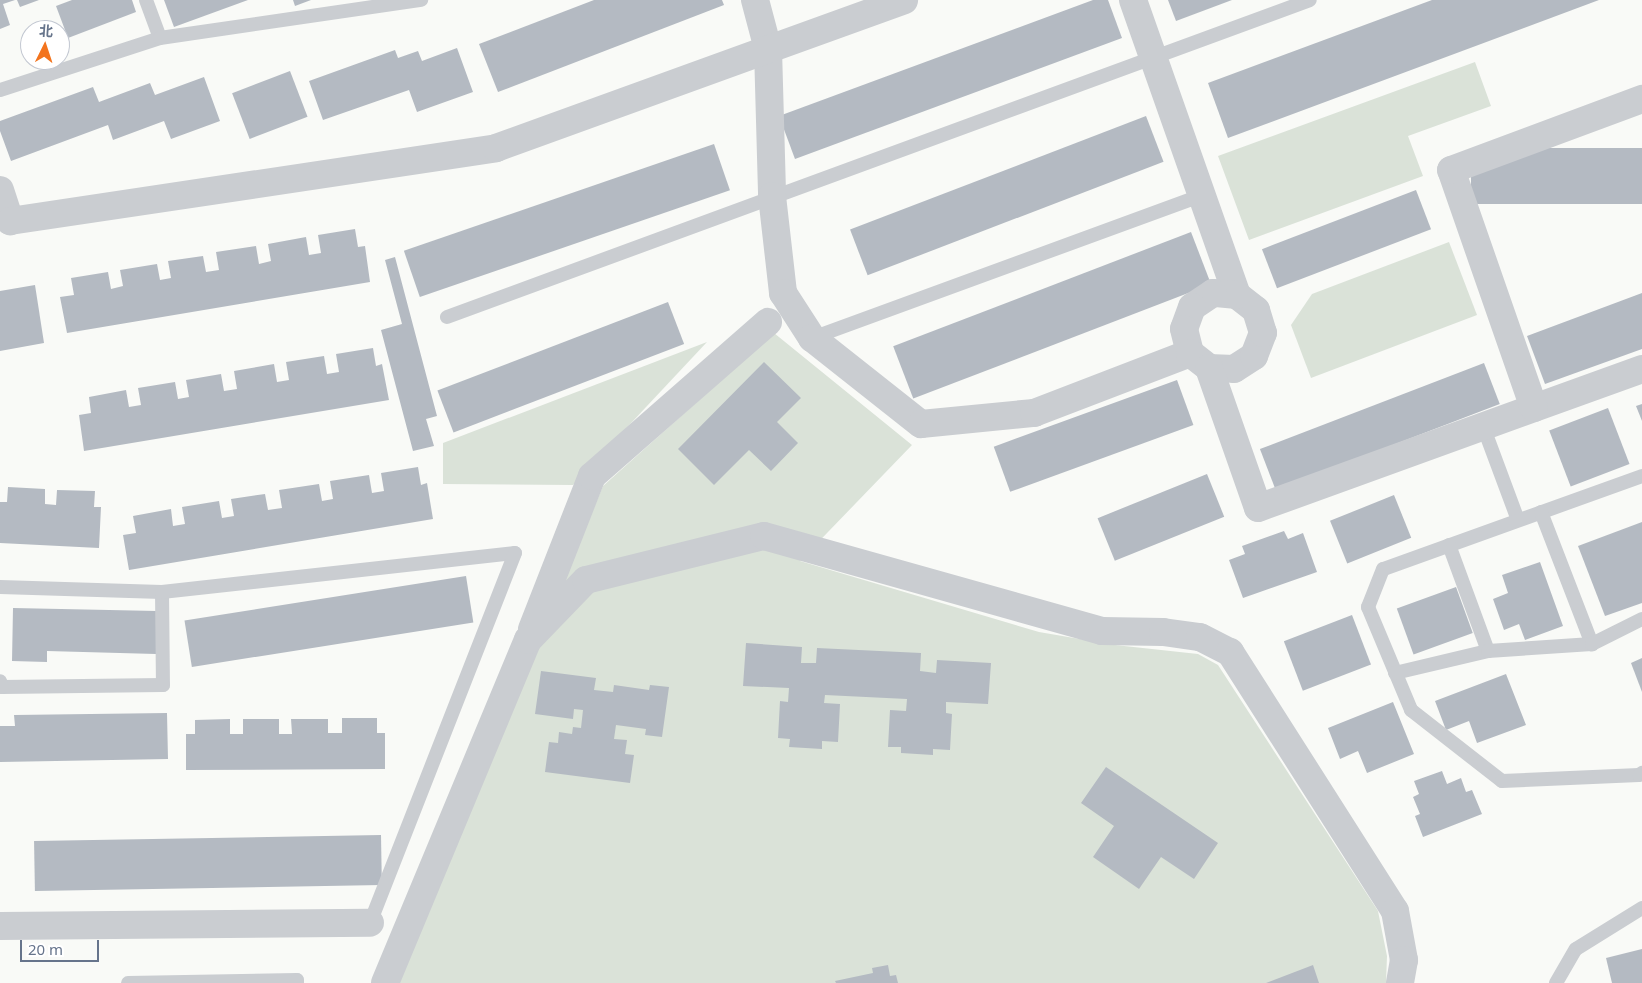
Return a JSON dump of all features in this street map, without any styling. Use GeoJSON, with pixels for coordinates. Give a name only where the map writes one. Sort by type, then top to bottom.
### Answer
{"type":"FeatureCollection","features":[{"type":"Feature","properties":{"kind":"street"},"geometry":{"type":"LineString","coordinates":[[755,0],[768,49],[772,196],[783,293],[812,338],[921,424],[1034,413],[1200,360],[1234,369],[1254,356],[1263,333],[1256,310],[1237,295],[1133,0]]}},
{"type":"Feature","properties":{"kind":"street"},"geometry":{"type":"LineString","coordinates":[[0,190],[10,221],[496,148],[904,0]]}},
{"type":"Feature","properties":{"kind":"street"},"geometry":{"type":"LineString","coordinates":[[1534,408],[1451,170],[1642,99]]}},
{"type":"Feature","properties":{"kind":"street"},"geometry":{"type":"LineString","coordinates":[[1237,295],[1213,293],[1192,306],[1184,329],[1200,360],[1258,508],[1642,369]]}},
{"type":"Feature","properties":{"kind":"street"},"geometry":{"type":"LineString","coordinates":[[384,983],[528,640],[592,476],[768,322]]}},
{"type":"Feature","properties":{"kind":"street"},"geometry":{"type":"LineString","coordinates":[[528,640],[586,580],[764,536],[1102,630],[1163,632],[1200,637],[1230,652],[1395,911],[1404,960],[1400,983]]}},
{"type":"Feature","properties":{"kind":"street"},"geometry":{"type":"LineString","coordinates":[[0,926],[370,923]]}},
{"type":"Feature","properties":{"kind":"lane"},"geometry":{"type":"LineString","coordinates":[[146,0],[160,38]]}},
{"type":"Feature","properties":{"kind":"lane"},"geometry":{"type":"LineString","coordinates":[[0,90],[160,38],[382,3],[421,0]]}},
{"type":"Feature","properties":{"kind":"lane"},"geometry":{"type":"LineString","coordinates":[[447,317],[772,196],[1310,0]]}},
{"type":"Feature","properties":{"kind":"lane"},"geometry":{"type":"LineString","coordinates":[[812,338],[1202,195]]}},
{"type":"Feature","properties":{"kind":"lane"},"geometry":{"type":"LineString","coordinates":[[1483,426],[1518,520]]}},
{"type":"Feature","properties":{"kind":"lane"},"geometry":{"type":"LineString","coordinates":[[1642,476],[1383,569],[1368,607],[1411,710],[1502,781],[1639,775],[1642,772]]}},
{"type":"Feature","properties":{"kind":"lane"},"geometry":{"type":"LineString","coordinates":[[1541,512],[1592,644]]}},
{"type":"Feature","properties":{"kind":"lane"},"geometry":{"type":"LineString","coordinates":[[1449,545],[1488,651]]}},
{"type":"Feature","properties":{"kind":"lane"},"geometry":{"type":"LineString","coordinates":[[0,587],[162,592],[514,553],[370,923]]}},
{"type":"Feature","properties":{"kind":"lane"},"geometry":{"type":"LineString","coordinates":[[0,681],[2,687],[163,685],[162,592]]}},
{"type":"Feature","properties":{"kind":"lane"},"geometry":{"type":"LineString","coordinates":[[1395,673],[1488,651],[1592,644],[1642,619]]}},
{"type":"Feature","properties":{"kind":"lane"},"geometry":{"type":"LineString","coordinates":[[1556,983],[1576,949],[1642,908]]}},
{"type":"Feature","properties":{"kind":"lane"},"geometry":{"type":"LineString","coordinates":[[128,983],[297,980],[297,983]]}},
{"type":"Feature","properties":{"kind":"shaded area"},"geometry":{"type":"Polygon","coordinates":[[[1475,62],[1491,106],[1408,136],[1423,176],[1249,240],[1218,156],[1475,62]]]}},
{"type":"Feature","properties":{"kind":"shaded area"},"geometry":{"type":"Polygon","coordinates":[[[1449,242],[1477,315],[1311,378],[1291,325],[1312,294],[1449,242]]]}},
{"type":"Feature","properties":{"kind":"shaded area"},"geometry":{"type":"Polygon","coordinates":[[[774,333],[912,445],[800,561],[1039,632],[1115,645],[1198,654],[1218,665],[1378,911],[1387,956],[1386,983],[396,983],[603,486],[774,333]]]}},
{"type":"Feature","properties":{"kind":"shaded area"},"geometry":{"type":"Polygon","coordinates":[[[707,342],[573,485],[443,484],[443,443],[707,342]]]}},
{"type":"Feature","properties":{"kind":"building"},"geometry":{"type":"Polygon","coordinates":[[[0,0],[15,0],[3,4],[10,25],[0,29],[0,0]]]}},
{"type":"Feature","properties":{"kind":"building"},"geometry":{"type":"Polygon","coordinates":[[[17,0],[39,0],[20,7],[17,0]]]}},
{"type":"Feature","properties":{"kind":"building"},"geometry":{"type":"Polygon","coordinates":[[[72,0],[132,0],[136,12],[70,37],[70,20],[61,20],[56,6],[72,0]]]}},
{"type":"Feature","properties":{"kind":"building"},"geometry":{"type":"Polygon","coordinates":[[[164,0],[248,0],[174,27],[164,0]]]}},
{"type":"Feature","properties":{"kind":"building"},"geometry":{"type":"Polygon","coordinates":[[[293,0],[311,0],[295,6],[293,0]]]}},
{"type":"Feature","properties":{"kind":"building"},"geometry":{"type":"Polygon","coordinates":[[[594,0],[722,0],[724,5],[498,92],[479,44],[594,0]]]}},
{"type":"Feature","properties":{"kind":"building"},"geometry":{"type":"Polygon","coordinates":[[[1093,0],[1108,0],[1122,38],[795,159],[779,116],[1093,0]]]}},
{"type":"Feature","properties":{"kind":"building"},"geometry":{"type":"Polygon","coordinates":[[[1168,0],[1232,0],[1176,21],[1168,0]]]}},
{"type":"Feature","properties":{"kind":"building"},"geometry":{"type":"Polygon","coordinates":[[[1432,0],[1599,0],[1228,138],[1208,83],[1432,0]]]}},
{"type":"Feature","properties":{"kind":"building"},"geometry":{"type":"Polygon","coordinates":[[[457,48],[473,92],[417,112],[409,90],[323,120],[309,81],[395,50],[398,58],[418,51],[422,61],[457,48]]]}},
{"type":"Feature","properties":{"kind":"building"},"geometry":{"type":"Polygon","coordinates":[[[290,71],[308,117],[250,139],[232,93],[290,71]]]}},
{"type":"Feature","properties":{"kind":"building"},"geometry":{"type":"Polygon","coordinates":[[[204,77],[220,121],[171,139],[164,121],[113,140],[108,125],[11,161],[0,131],[0,121],[93,87],[99,102],[150,83],[155,95],[204,77]]]}},
{"type":"Feature","properties":{"kind":"building"},"geometry":{"type":"Polygon","coordinates":[[[1146,116],[1164,162],[868,275],[850,230],[1146,116]]]}},
{"type":"Feature","properties":{"kind":"building"},"geometry":{"type":"Polygon","coordinates":[[[714,144],[730,190],[420,297],[404,251],[714,144]]]}},
{"type":"Feature","properties":{"kind":"building"},"geometry":{"type":"Polygon","coordinates":[[[1471,148],[1642,148],[1642,204],[1471,204],[1471,148]]]}},
{"type":"Feature","properties":{"kind":"building"},"geometry":{"type":"Polygon","coordinates":[[[1416,190],[1431,229],[1277,288],[1262,249],[1416,190]]]}},
{"type":"Feature","properties":{"kind":"building"},"geometry":{"type":"Polygon","coordinates":[[[355,229],[358,247],[365,246],[370,282],[67,333],[60,297],[74,295],[71,278],[108,272],[111,289],[123,286],[120,270],[157,264],[160,280],[171,278],[168,261],[203,256],[206,272],[219,270],[216,252],[256,246],[259,264],[271,261],[268,244],[306,237],[309,255],[321,253],[318,235],[355,229]]]}},
{"type":"Feature","properties":{"kind":"building"},"geometry":{"type":"Polygon","coordinates":[[[1191,232],[1211,284],[913,399],[893,346],[1191,232]]]}},
{"type":"Feature","properties":{"kind":"building"},"geometry":{"type":"Polygon","coordinates":[[[395,257],[437,416],[426,419],[434,446],[413,451],[381,330],[402,324],[385,260],[395,257]]]}},
{"type":"Feature","properties":{"kind":"building"},"geometry":{"type":"Polygon","coordinates":[[[35,285],[44,343],[0,351],[0,291],[35,285]]]}},
{"type":"Feature","properties":{"kind":"building"},"geometry":{"type":"Polygon","coordinates":[[[1642,293],[1642,349],[1545,384],[1527,336],[1642,293]]]}},
{"type":"Feature","properties":{"kind":"building"},"geometry":{"type":"Polygon","coordinates":[[[668,302],[684,344],[454,433],[437,391],[668,302]]]}},
{"type":"Feature","properties":{"kind":"building"},"geometry":{"type":"Polygon","coordinates":[[[373,348],[376,366],[382,364],[389,400],[84,451],[79,415],[91,413],[89,397],[126,390],[129,407],[141,405],[138,388],[175,382],[178,399],[189,397],[186,380],[221,374],[224,391],[237,389],[234,371],[274,364],[277,382],[289,380],[286,362],[324,356],[327,374],[339,372],[336,354],[373,348]]]}},
{"type":"Feature","properties":{"kind":"building"},"geometry":{"type":"Polygon","coordinates":[[[764,362],[801,398],[777,422],[798,443],[771,471],[749,450],[714,485],[678,449],[764,362]]]}},
{"type":"Feature","properties":{"kind":"building"},"geometry":{"type":"Polygon","coordinates":[[[1484,363],[1500,404],[1276,490],[1260,449],[1484,363]]]}},
{"type":"Feature","properties":{"kind":"building"},"geometry":{"type":"Polygon","coordinates":[[[1177,380],[1193,425],[1010,492],[994,447],[1177,380]]]}},
{"type":"Feature","properties":{"kind":"building"},"geometry":{"type":"Polygon","coordinates":[[[1642,404],[1642,421],[1636,406],[1642,404]]]}},
{"type":"Feature","properties":{"kind":"building"},"geometry":{"type":"Polygon","coordinates":[[[1608,408],[1630,464],[1571,487],[1549,431],[1608,408]]]}},
{"type":"Feature","properties":{"kind":"building"},"geometry":{"type":"Polygon","coordinates":[[[418,467],[421,485],[427,483],[433,519],[129,570],[123,535],[136,533],[133,516],[171,509],[173,526],[185,524],[182,507],[219,501],[222,518],[234,516],[231,499],[265,494],[268,510],[282,508],[279,490],[319,484],[322,501],[333,499],[330,481],[369,475],[372,493],[384,491],[381,473],[418,467]]]}},
{"type":"Feature","properties":{"kind":"building"},"geometry":{"type":"Polygon","coordinates":[[[1207,474],[1224,517],[1115,561],[1098,518],[1207,474]]]}},
{"type":"Feature","properties":{"kind":"building"},"geometry":{"type":"Polygon","coordinates":[[[8,487],[45,489],[45,504],[56,505],[57,490],[95,491],[94,507],[101,507],[99,548],[0,543],[0,502],[7,502],[8,487]]]}},
{"type":"Feature","properties":{"kind":"building"},"geometry":{"type":"Polygon","coordinates":[[[1394,495],[1411,538],[1347,563],[1330,521],[1394,495]]]}},
{"type":"Feature","properties":{"kind":"building"},"geometry":{"type":"Polygon","coordinates":[[[1642,522],[1642,603],[1605,616],[1578,546],[1642,522]]]}},
{"type":"Feature","properties":{"kind":"building"},"geometry":{"type":"Polygon","coordinates":[[[1284,531],[1288,539],[1303,533],[1317,572],[1243,598],[1229,560],[1245,554],[1242,546],[1284,531]]]}},
{"type":"Feature","properties":{"kind":"building"},"geometry":{"type":"Polygon","coordinates":[[[1540,562],[1563,626],[1525,640],[1519,624],[1504,630],[1493,599],[1508,593],[1502,575],[1540,562]]]}},
{"type":"Feature","properties":{"kind":"building"},"geometry":{"type":"Polygon","coordinates":[[[466,576],[473,622],[192,667],[185,621],[466,576]]]}},
{"type":"Feature","properties":{"kind":"building"},"geometry":{"type":"Polygon","coordinates":[[[1456,587],[1473,633],[1414,655],[1397,609],[1456,587]]]}},
{"type":"Feature","properties":{"kind":"building"},"geometry":{"type":"Polygon","coordinates":[[[13,608],[157,611],[156,654],[47,651],[47,662],[12,661],[13,608]]]}},
{"type":"Feature","properties":{"kind":"building"},"geometry":{"type":"Polygon","coordinates":[[[1352,615],[1371,664],[1303,691],[1284,641],[1352,615]]]}},
{"type":"Feature","properties":{"kind":"building"},"geometry":{"type":"Polygon","coordinates":[[[746,643],[802,647],[801,663],[816,663],[817,648],[921,653],[920,671],[936,673],[937,660],[991,663],[988,704],[946,702],[946,713],[952,714],[950,750],[933,749],[933,755],[901,753],[901,747],[888,747],[890,710],[906,711],[907,699],[825,695],[824,703],[840,704],[838,742],[822,741],[822,749],[789,747],[790,739],[778,738],[780,701],[788,702],[789,688],[743,686],[746,643]]]}},
{"type":"Feature","properties":{"kind":"building"},"geometry":{"type":"Polygon","coordinates":[[[1642,658],[1642,692],[1631,663],[1642,658]]]}},
{"type":"Feature","properties":{"kind":"building"},"geometry":{"type":"Polygon","coordinates":[[[541,671],[596,678],[594,690],[613,692],[614,685],[649,690],[650,685],[669,687],[662,737],[645,735],[646,729],[616,725],[614,739],[627,740],[625,754],[634,755],[630,783],[545,772],[549,742],[558,743],[559,732],[572,734],[573,727],[581,728],[583,710],[574,709],[573,719],[535,714],[541,671]]]}},
{"type":"Feature","properties":{"kind":"building"},"geometry":{"type":"Polygon","coordinates":[[[1506,674],[1526,725],[1477,743],[1469,721],[1446,730],[1435,701],[1506,674]]]}},
{"type":"Feature","properties":{"kind":"building"},"geometry":{"type":"Polygon","coordinates":[[[1393,702],[1414,754],[1367,773],[1358,751],[1340,759],[1328,728],[1393,702]]]}},
{"type":"Feature","properties":{"kind":"building"},"geometry":{"type":"Polygon","coordinates":[[[167,713],[168,759],[0,762],[0,726],[15,726],[14,715],[167,713]]]}},
{"type":"Feature","properties":{"kind":"building"},"geometry":{"type":"Polygon","coordinates":[[[342,718],[377,718],[377,733],[385,733],[385,769],[186,770],[186,734],[195,734],[195,720],[230,719],[230,734],[243,734],[243,719],[279,719],[279,734],[292,734],[291,719],[328,719],[328,733],[342,733],[342,718]]]}},
{"type":"Feature","properties":{"kind":"building"},"geometry":{"type":"Polygon","coordinates":[[[1106,767],[1218,843],[1194,879],[1161,857],[1139,889],[1093,857],[1114,826],[1081,803],[1106,767]]]}},
{"type":"Feature","properties":{"kind":"building"},"geometry":{"type":"Polygon","coordinates":[[[1442,771],[1447,784],[1461,778],[1466,792],[1472,790],[1482,814],[1423,837],[1415,816],[1420,814],[1413,797],[1419,794],[1414,781],[1442,771]]]}},
{"type":"Feature","properties":{"kind":"building"},"geometry":{"type":"Polygon","coordinates":[[[381,835],[382,885],[35,891],[34,841],[381,835]]]}},
{"type":"Feature","properties":{"kind":"building"},"geometry":{"type":"Polygon","coordinates":[[[1642,949],[1642,983],[1612,983],[1606,958],[1642,949]]]}},
{"type":"Feature","properties":{"kind":"building"},"geometry":{"type":"Polygon","coordinates":[[[888,965],[890,976],[896,975],[898,983],[836,983],[835,981],[873,973],[872,968],[888,965]]]}},
{"type":"Feature","properties":{"kind":"building"},"geometry":{"type":"Polygon","coordinates":[[[1313,965],[1319,983],[1266,983],[1313,965]]]}}]}
